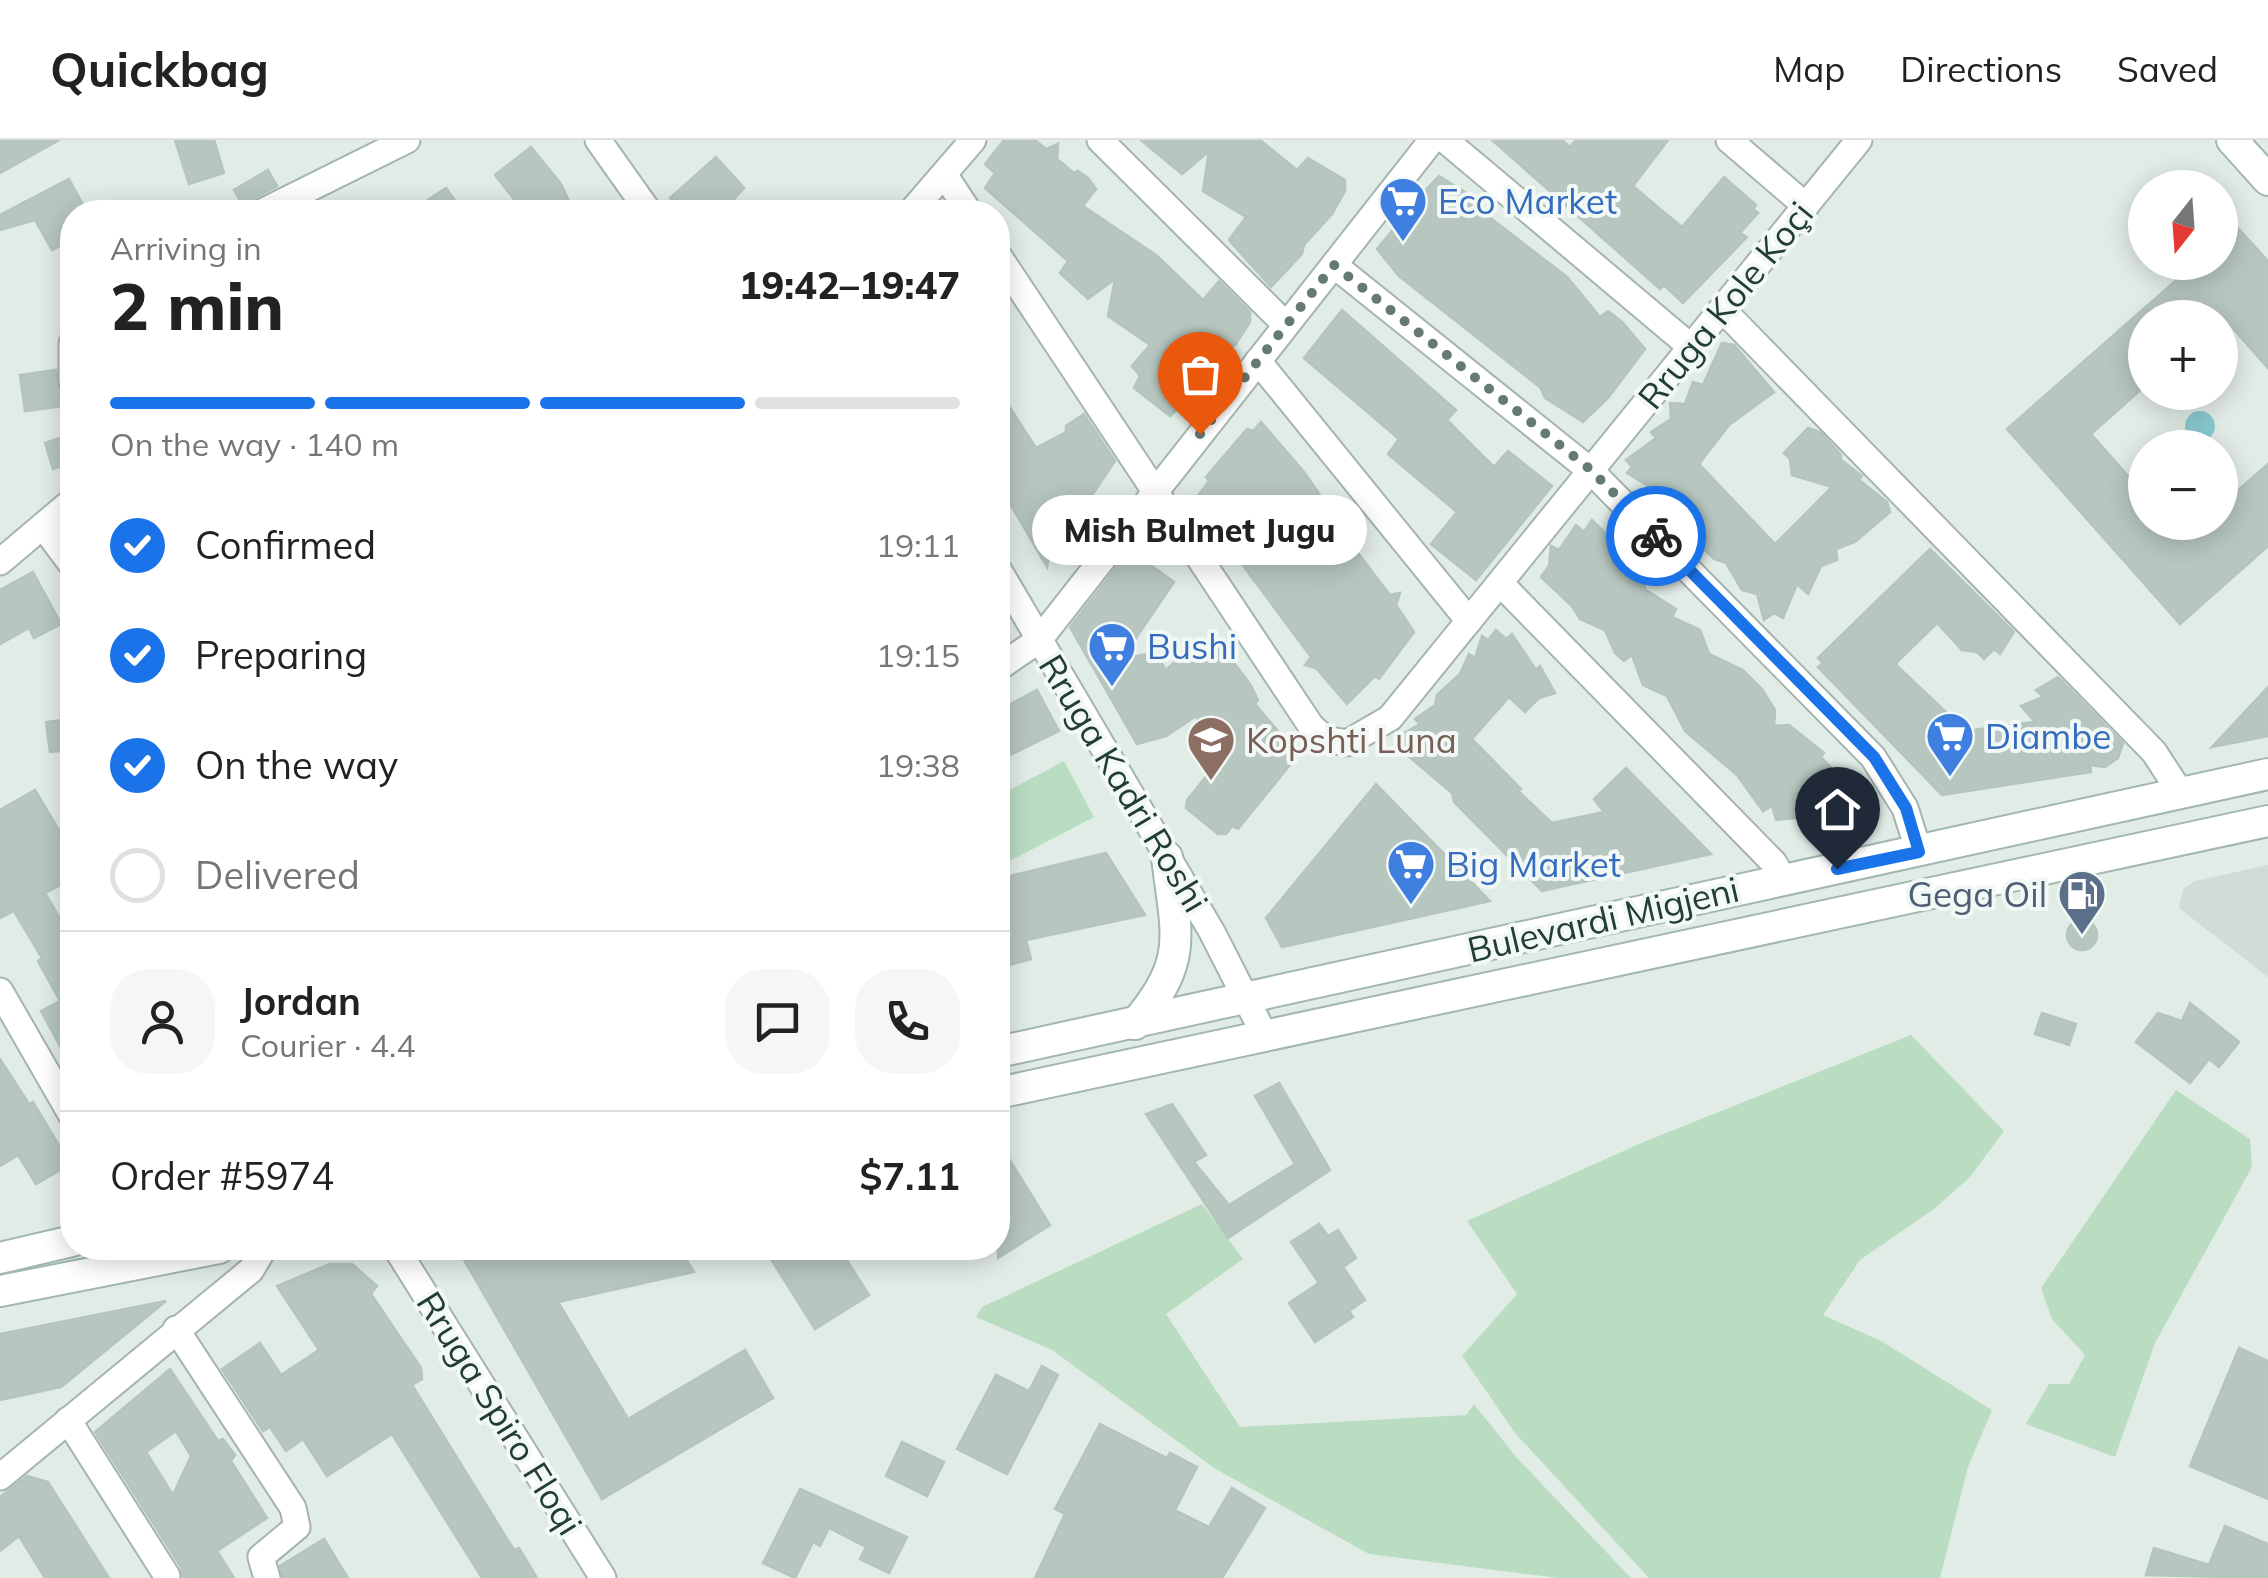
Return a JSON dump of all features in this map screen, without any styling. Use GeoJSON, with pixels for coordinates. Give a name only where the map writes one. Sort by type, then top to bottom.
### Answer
{"type":"FeatureCollection","features":[{"type":"Feature","properties":{"kind":"main road"},"geometry":{"type":"LineString","coordinates":[[2232,140],[2268,180]]}},
{"type":"Feature","properties":{"kind":"main road","name":"Bulevardi Migjeni"},"geometry":{"type":"LineString","coordinates":[[1010,1050],[2268,774]]}},
{"type":"Feature","properties":{"kind":"main road","name":"Bulevardi Migjeni"},"geometry":{"type":"LineString","coordinates":[[1010,1091],[2268,821]]}},
{"type":"Feature","properties":{"kind":"main road"},"geometry":{"type":"LineString","coordinates":[[1135,1024],[1160,994],[1177,950],[1167,857]]}},
{"type":"Feature","properties":{"kind":"main road"},"geometry":{"type":"LineString","coordinates":[[0,1258],[60,1245]]}},
{"type":"Feature","properties":{"kind":"main road"},"geometry":{"type":"LineString","coordinates":[[0,1291],[158,1260]]}},
{"type":"Feature","properties":{"kind":"street"},"geometry":{"type":"LineString","coordinates":[[286,200],[408,140]]}},
{"type":"Feature","properties":{"kind":"street"},"geometry":{"type":"LineString","coordinates":[[598,140],[640,200]]}},
{"type":"Feature","properties":{"kind":"street"},"geometry":{"type":"LineString","coordinates":[[923,200],[973,140]]}},
{"type":"Feature","properties":{"kind":"street"},"geometry":{"type":"LineString","coordinates":[[1100,140],[1286,325]]}},
{"type":"Feature","properties":{"kind":"street"},"geometry":{"type":"LineString","coordinates":[[1010,660],[1039,640],[1432,140]]}},
{"type":"Feature","properties":{"kind":"street"},"geometry":{"type":"LineString","coordinates":[[1445,140],[1691,347]]}},
{"type":"Feature","properties":{"kind":"street"},"geometry":{"type":"LineString","coordinates":[[1729,140],[1806,206]]}},
{"type":"Feature","properties":{"kind":"street","name":"Rruga Kole Koçi"},"geometry":{"type":"LineString","coordinates":[[1154,490],[1311,726],[1335,743],[1359,739],[1390,718],[1859,140]]}},
{"type":"Feature","properties":{"kind":"street"},"geometry":{"type":"LineString","coordinates":[[946,177],[961,200]]}},
{"type":"Feature","properties":{"kind":"street"},"geometry":{"type":"LineString","coordinates":[[1334,265],[1591,470],[1874,757],[1906,808],[1919,852]]}},
{"type":"Feature","properties":{"kind":"street"},"geometry":{"type":"LineString","coordinates":[[1010,273],[1154,490]]}},
{"type":"Feature","properties":{"kind":"street"},"geometry":{"type":"LineString","coordinates":[[1722,309],[2154,752],[2180,792]]}},
{"type":"Feature","properties":{"kind":"street"},"geometry":{"type":"LineString","coordinates":[[1258,362],[1469,621]]}},
{"type":"Feature","properties":{"kind":"street"},"geometry":{"type":"LineString","coordinates":[[3,552],[60,511]]}},
{"type":"Feature","properties":{"kind":"street"},"geometry":{"type":"LineString","coordinates":[[43,526],[60,549]]}},
{"type":"Feature","properties":{"kind":"street"},"geometry":{"type":"LineString","coordinates":[[1500,583],[1774,863],[1783,879]]}},
{"type":"Feature","properties":{"kind":"street","name":"Rruga Kadri Roshi"},"geometry":{"type":"LineString","coordinates":[[1010,590],[1248,997],[1266,1038]]}},
{"type":"Feature","properties":{"kind":"street"},"geometry":{"type":"LineString","coordinates":[[0,991],[60,1095]]}},
{"type":"Feature","properties":{"kind":"street"},"geometry":{"type":"LineString","coordinates":[[0,1477],[251,1270],[257,1260]]}},
{"type":"Feature","properties":{"kind":"street","name":"Rruga Spiro Floqi"},"geometry":{"type":"LineString","coordinates":[[404,1260],[603,1578]]}},
{"type":"Feature","properties":{"kind":"street"},"geometry":{"type":"LineString","coordinates":[[176,1329],[293,1508],[297,1526],[264,1568]]}},
{"type":"Feature","properties":{"kind":"street"},"geometry":{"type":"LineString","coordinates":[[68,1420],[167,1576]]}},
{"type":"Feature","properties":{"kind":"shaded area"},"geometry":{"type":"Polygon","coordinates":[[[2268,865],[2268,977],[2179,908],[2183,889],[2195,881],[2268,865]]]}},
{"type":"Feature","properties":{"kind":"green space"},"geometry":{"type":"Polygon","coordinates":[[[1064,761],[1094,817],[1010,861],[1010,790],[1064,761]]]}},
{"type":"Feature","properties":{"kind":"green space"},"geometry":{"type":"Polygon","coordinates":[[[1911,1035],[2004,1131],[1970,1177],[1934,1209],[1860,1260],[1823,1315],[1881,1341],[1992,1410],[1968,1467],[1940,1578],[1649,1578],[1515,1433],[1462,1356],[1517,1294],[1467,1221],[1646,1141],[1911,1035]]]}},
{"type":"Feature","properties":{"kind":"green space"},"geometry":{"type":"Polygon","coordinates":[[[2176,1090],[2250,1139],[2252,1167],[2155,1343],[2115,1457],[2026,1424],[2049,1384],[2069,1384],[2085,1355],[2052,1319],[2041,1288],[2176,1090]]]}},
{"type":"Feature","properties":{"kind":"green space"},"geometry":{"type":"Polygon","coordinates":[[[1202,1204],[1243,1259],[1166,1314],[1240,1427],[1466,1415],[1474,1404],[1517,1458],[1631,1578],[1558,1578],[1369,1554],[1214,1468],[1052,1350],[976,1317],[982,1307],[1202,1204]]]}},
{"type":"Feature","properties":{"kind":"water"},"geometry":{"type":"Polygon","coordinates":[[[2194,412],[2206,412],[2214,420],[2214,430],[2186,430],[2186,420],[2194,412]]]}},
{"type":"Feature","properties":{"kind":"building"},"geometry":{"type":"Polygon","coordinates":[[[0,140],[59,140],[0,173],[0,140]]]}},
{"type":"Feature","properties":{"kind":"building"},"geometry":{"type":"Polygon","coordinates":[[[175,140],[214,140],[224,173],[189,184],[175,140]]]}},
{"type":"Feature","properties":{"kind":"building"},"geometry":{"type":"Polygon","coordinates":[[[1004,140],[1035,140],[1046,149],[1058,144],[1057,159],[1074,173],[1078,171],[1088,178],[1096,189],[1083,206],[1156,255],[1203,300],[1219,281],[1250,312],[1250,322],[1236,344],[1220,356],[1204,383],[1170,416],[1134,388],[1140,376],[1132,366],[1150,345],[1108,316],[1115,279],[1088,299],[1060,273],[1068,261],[1010,210],[1010,200],[999,200],[985,188],[995,173],[985,164],[1004,140]]]}},
{"type":"Feature","properties":{"kind":"building"},"geometry":{"type":"Polygon","coordinates":[[[1141,140],[1260,140],[1297,170],[1308,158],[1345,180],[1345,191],[1332,214],[1304,245],[1302,254],[1271,287],[1229,240],[1246,217],[1203,191],[1209,151],[1182,174],[1141,140]]]}},
{"type":"Feature","properties":{"kind":"building"},"geometry":{"type":"Polygon","coordinates":[[[1492,140],[1562,140],[1570,147],[1576,140],[1668,140],[1633,186],[1682,227],[1724,177],[1756,205],[1753,209],[1758,213],[1740,233],[1747,237],[1683,303],[1664,285],[1660,289],[1492,140]]]}},
{"type":"Feature","properties":{"kind":"building"},"geometry":{"type":"Polygon","coordinates":[[[531,147],[561,184],[568,200],[515,200],[495,175],[531,147]]]}},
{"type":"Feature","properties":{"kind":"building"},"geometry":{"type":"Polygon","coordinates":[[[716,157],[744,188],[733,200],[670,198],[716,157]]]}},
{"type":"Feature","properties":{"kind":"building"},"geometry":{"type":"Polygon","coordinates":[[[268,170],[277,186],[252,200],[240,200],[234,190],[268,170]]]}},
{"type":"Feature","properties":{"kind":"building"},"geometry":{"type":"Polygon","coordinates":[[[1439,176],[1482,205],[1480,210],[1567,277],[1600,317],[1608,311],[1622,322],[1645,349],[1608,398],[1583,422],[1545,398],[1541,388],[1399,276],[1377,249],[1396,226],[1400,212],[1409,217],[1419,197],[1439,176]]]}},
{"type":"Feature","properties":{"kind":"building"},"geometry":{"type":"Polygon","coordinates":[[[69,179],[80,200],[60,200],[60,246],[52,250],[35,220],[0,230],[0,215],[69,179]]]}},
{"type":"Feature","properties":{"kind":"building"},"geometry":{"type":"Polygon","coordinates":[[[446,188],[454,200],[428,200],[446,188]]]}},
{"type":"Feature","properties":{"kind":"building"},"geometry":{"type":"Polygon","coordinates":[[[2238,228],[2268,261],[2268,368],[2238,334],[2238,300],[2154,300],[2177,280],[2238,280],[2238,228]]]}},
{"type":"Feature","properties":{"kind":"building"},"geometry":{"type":"Polygon","coordinates":[[[1342,310],[1456,410],[1447,420],[1494,467],[1508,451],[1552,486],[1476,580],[1431,544],[1457,512],[1388,454],[1399,439],[1304,358],[1342,310]]]}},
{"type":"Feature","properties":{"kind":"building"},"geometry":{"type":"Polygon","coordinates":[[[2128,323],[2128,401],[2091,434],[2128,476],[2128,540],[2238,540],[2238,490],[2268,464],[2268,546],[2180,624],[2007,429],[2128,323]]]}},
{"type":"Feature","properties":{"kind":"building"},"geometry":{"type":"Polygon","coordinates":[[[1722,343],[1734,345],[1774,392],[1729,425],[1699,464],[1775,544],[1832,487],[1792,475],[1790,459],[1784,453],[1808,428],[1820,432],[1841,460],[1862,476],[1859,480],[1887,502],[1890,512],[1855,542],[1836,549],[1837,560],[1821,566],[1808,594],[1797,584],[1783,618],[1774,613],[1764,620],[1757,594],[1742,590],[1726,563],[1714,559],[1690,536],[1686,520],[1678,524],[1656,491],[1627,473],[1632,467],[1626,460],[1656,438],[1651,432],[1671,419],[1670,403],[1685,404],[1693,382],[1703,385],[1722,343]]]}},
{"type":"Feature","properties":{"kind":"building"},"geometry":{"type":"Polygon","coordinates":[[[56,370],[60,407],[25,411],[20,375],[56,370]]]}},
{"type":"Feature","properties":{"kind":"building"},"geometry":{"type":"Polygon","coordinates":[[[1010,408],[1036,448],[1066,432],[1066,426],[1084,414],[1115,461],[1076,519],[1051,543],[1047,567],[1010,504],[1010,408]]]}},
{"type":"Feature","properties":{"kind":"building"},"geometry":{"type":"Polygon","coordinates":[[[1261,422],[1304,472],[1320,495],[1319,502],[1390,595],[1400,593],[1396,605],[1414,632],[1379,679],[1375,676],[1347,704],[1316,668],[1305,665],[1311,657],[1233,552],[1241,537],[1213,534],[1215,526],[1197,497],[1209,481],[1206,477],[1247,429],[1253,431],[1261,422]]]}},
{"type":"Feature","properties":{"kind":"building"},"geometry":{"type":"Polygon","coordinates":[[[60,438],[60,467],[53,469],[45,443],[60,438]]]}},
{"type":"Feature","properties":{"kind":"building"},"geometry":{"type":"Polygon","coordinates":[[[1592,520],[1607,535],[1622,563],[1628,560],[1636,566],[1646,590],[1676,609],[1672,617],[1700,630],[1709,654],[1743,670],[1762,689],[1775,710],[1774,726],[1789,725],[1824,753],[1821,757],[1834,771],[1823,792],[1820,815],[1776,820],[1772,806],[1763,811],[1737,775],[1685,731],[1667,696],[1643,685],[1632,655],[1624,661],[1615,653],[1605,630],[1580,619],[1541,577],[1549,566],[1551,546],[1559,550],[1576,525],[1584,532],[1592,520]]]}},
{"type":"Feature","properties":{"kind":"building"},"geometry":{"type":"Polygon","coordinates":[[[1930,549],[2014,632],[2000,654],[1994,649],[1984,659],[1977,652],[1962,650],[1937,623],[1895,664],[1966,731],[2035,722],[2021,706],[2043,697],[2036,690],[2058,677],[2123,743],[2118,758],[2105,767],[2090,765],[2091,772],[1942,795],[1818,667],[1823,663],[1818,658],[1930,549]]]}},
{"type":"Feature","properties":{"kind":"building"},"geometry":{"type":"Polygon","coordinates":[[[1130,550],[1174,582],[1121,660],[1155,652],[1166,670],[1187,651],[1211,639],[1217,641],[1250,684],[1258,700],[1255,704],[1298,755],[1238,829],[1232,826],[1226,834],[1218,834],[1186,808],[1187,800],[1222,757],[1196,716],[1166,736],[1137,744],[1070,627],[1130,550]]]}},
{"type":"Feature","properties":{"kind":"building"},"geometry":{"type":"Polygon","coordinates":[[[33,572],[60,625],[34,638],[29,628],[0,644],[0,590],[33,572]]]}},
{"type":"Feature","properties":{"kind":"building"},"geometry":{"type":"Polygon","coordinates":[[[1496,630],[1506,639],[1512,634],[1536,670],[1540,666],[1555,693],[1539,698],[1525,712],[1509,697],[1472,739],[1521,789],[1518,791],[1552,823],[1604,812],[1594,799],[1626,768],[1711,854],[1542,891],[1454,802],[1452,793],[1400,749],[1404,741],[1399,736],[1420,724],[1415,719],[1435,705],[1437,695],[1460,674],[1469,654],[1475,658],[1482,636],[1488,640],[1496,630]]]}},
{"type":"Feature","properties":{"kind":"building"},"geometry":{"type":"Polygon","coordinates":[[[2268,687],[2268,736],[2212,747],[2268,687]]]}},
{"type":"Feature","properties":{"kind":"building"},"geometry":{"type":"Polygon","coordinates":[[[1037,690],[1059,731],[1010,755],[1010,705],[1037,690]]]}},
{"type":"Feature","properties":{"kind":"building"},"geometry":{"type":"Polygon","coordinates":[[[60,720],[60,751],[50,752],[46,722],[60,720]]]}},
{"type":"Feature","properties":{"kind":"building"},"geometry":{"type":"Polygon","coordinates":[[[1376,784],[1490,901],[1282,947],[1266,918],[1376,784]]]}},
{"type":"Feature","properties":{"kind":"building"},"geometry":{"type":"Polygon","coordinates":[[[35,790],[60,832],[60,885],[45,893],[60,919],[60,1001],[38,961],[42,958],[14,911],[0,918],[0,810],[35,790]]]}},
{"type":"Feature","properties":{"kind":"building"},"geometry":{"type":"Polygon","coordinates":[[[1106,853],[1145,915],[1026,940],[1031,959],[1010,965],[1010,876],[1106,853]]]}},
{"type":"Feature","properties":{"kind":"building","name":"Gega Oil"},"geometry":{"type":"Polygon","coordinates":[[[2082,920],[2092,925],[2097,935],[2092,945],[2082,950],[2072,945],[2067,935],[2072,925],[2082,920]]]}},
{"type":"Feature","properties":{"kind":"building"},"geometry":{"type":"Polygon","coordinates":[[[60,1001],[60,1046],[41,1011],[60,1001]]]}},
{"type":"Feature","properties":{"kind":"building"},"geometry":{"type":"Polygon","coordinates":[[[2190,1003],[2239,1042],[2219,1067],[2209,1059],[2190,1083],[2136,1042],[2158,1013],[2182,1021],[2190,1003]]]}},
{"type":"Feature","properties":{"kind":"building"},"geometry":{"type":"Polygon","coordinates":[[[2042,1013],[2076,1024],[2069,1045],[2035,1034],[2042,1013]]]}},
{"type":"Feature","properties":{"kind":"building"},"geometry":{"type":"Polygon","coordinates":[[[0,1059],[29,1104],[33,1102],[60,1147],[60,1170],[36,1184],[18,1155],[0,1166],[0,1059]]]}},
{"type":"Feature","properties":{"kind":"building"},"geometry":{"type":"Polygon","coordinates":[[[1279,1083],[1330,1170],[1228,1238],[1146,1114],[1172,1104],[1206,1155],[1194,1162],[1229,1205],[1295,1164],[1255,1096],[1279,1083]]]}},
{"type":"Feature","properties":{"kind":"building"},"geometry":{"type":"Polygon","coordinates":[[[1010,1160],[1050,1225],[1010,1250],[1010,1160]]]}},
{"type":"Feature","properties":{"kind":"building"},"geometry":{"type":"Polygon","coordinates":[[[1319,1224],[1328,1236],[1338,1230],[1356,1258],[1343,1267],[1365,1300],[1349,1311],[1353,1317],[1315,1342],[1289,1303],[1319,1283],[1291,1242],[1319,1224]]]}},
{"type":"Feature","properties":{"kind":"building"},"geometry":{"type":"Polygon","coordinates":[[[464,1260],[686,1260],[694,1272],[558,1302],[628,1419],[745,1350],[773,1398],[602,1499],[464,1260]]]}},
{"type":"Feature","properties":{"kind":"building"},"geometry":{"type":"Polygon","coordinates":[[[772,1260],[847,1260],[869,1295],[815,1329],[772,1260]]]}},
{"type":"Feature","properties":{"kind":"building"},"geometry":{"type":"Polygon","coordinates":[[[330,1264],[352,1264],[377,1286],[371,1294],[421,1368],[422,1379],[412,1385],[514,1550],[519,1548],[537,1578],[482,1578],[392,1434],[327,1476],[303,1439],[286,1451],[270,1427],[263,1431],[222,1369],[260,1343],[281,1375],[319,1350],[277,1286],[330,1264]]]}},
{"type":"Feature","properties":{"kind":"building"},"geometry":{"type":"Polygon","coordinates":[[[166,1301],[61,1387],[0,1400],[0,1334],[166,1301]]]}},
{"type":"Feature","properties":{"kind":"building"},"geometry":{"type":"Polygon","coordinates":[[[2239,1348],[2268,1361],[2268,1499],[2190,1466],[2239,1348]]]}},
{"type":"Feature","properties":{"kind":"building"},"geometry":{"type":"Polygon","coordinates":[[[1042,1366],[1058,1375],[1007,1474],[957,1449],[996,1375],[1029,1391],[1042,1366]]]}},
{"type":"Feature","properties":{"kind":"building"},"geometry":{"type":"Polygon","coordinates":[[[170,1369],[218,1441],[223,1439],[235,1455],[231,1461],[267,1518],[217,1551],[234,1578],[183,1578],[181,1567],[95,1432],[170,1369]],[[176,1431],[146,1452],[173,1495],[191,1456],[176,1431]]]}},
{"type":"Feature","properties":{"kind":"building"},"geometry":{"type":"Polygon","coordinates":[[[1100,1424],[1167,1458],[1170,1453],[1197,1467],[1175,1510],[1209,1527],[1232,1488],[1265,1508],[1222,1578],[1035,1578],[1065,1514],[1055,1509],[1100,1424]]]}},
{"type":"Feature","properties":{"kind":"building"},"geometry":{"type":"Polygon","coordinates":[[[902,1442],[944,1462],[927,1496],[886,1476],[902,1442]]]}},
{"type":"Feature","properties":{"kind":"building"},"geometry":{"type":"Polygon","coordinates":[[[27,1476],[48,1482],[109,1578],[45,1578],[19,1536],[0,1551],[0,1497],[27,1476]]]}},
{"type":"Feature","properties":{"kind":"building"},"geometry":{"type":"Polygon","coordinates":[[[800,1489],[907,1537],[889,1573],[860,1559],[866,1547],[829,1528],[820,1546],[813,1542],[795,1578],[763,1563],[800,1489]]]}},
{"type":"Feature","properties":{"kind":"building"},"geometry":{"type":"Polygon","coordinates":[[[2225,1526],[2268,1544],[2268,1578],[2146,1575],[2154,1548],[2209,1565],[2225,1526]]]}},
{"type":"Feature","properties":{"kind":"building"},"geometry":{"type":"Polygon","coordinates":[[[324,1539],[348,1578],[283,1578],[280,1566],[324,1539]]]}},
{"type":"Feature","properties":{"kind":"way so far"},"geometry":{"type":"LineString","coordinates":[[1200,434],[1334,265],[1591,470],[1656,536]]}},
{"type":"Feature","properties":{"kind":"place","name":"Eco Market"},"geometry":{"type":"Point","coordinates":[1403,244]}},
{"type":"Feature","properties":{"kind":"place","name":"Mish Bulmet Jugu"},"geometry":{"type":"Point","coordinates":[1200,434]}},
{"type":"Feature","properties":{"kind":"place","name":"Bushi"},"geometry":{"type":"Point","coordinates":[1112,688]}},
{"type":"Feature","properties":{"kind":"place","name":"Diambe"},"geometry":{"type":"Point","coordinates":[1950,778]}},
{"type":"Feature","properties":{"kind":"place","name":"Kopshti Luna"},"geometry":{"type":"Point","coordinates":[1211,782]}},
{"type":"Feature","properties":{"kind":"place","name":"Big Market"},"geometry":{"type":"Point","coordinates":[1411,906]}},
{"type":"Feature","properties":{"kind":"place","name":"Gega Oil"},"geometry":{"type":"Point","coordinates":[2082,936]}},
{"type":"Feature","properties":{"kind":"route"},"geometry":{"type":"LineString","coordinates":[[1656,536],[1874,757],[1906,808],[1919,852],[1837,869]]}}]}
